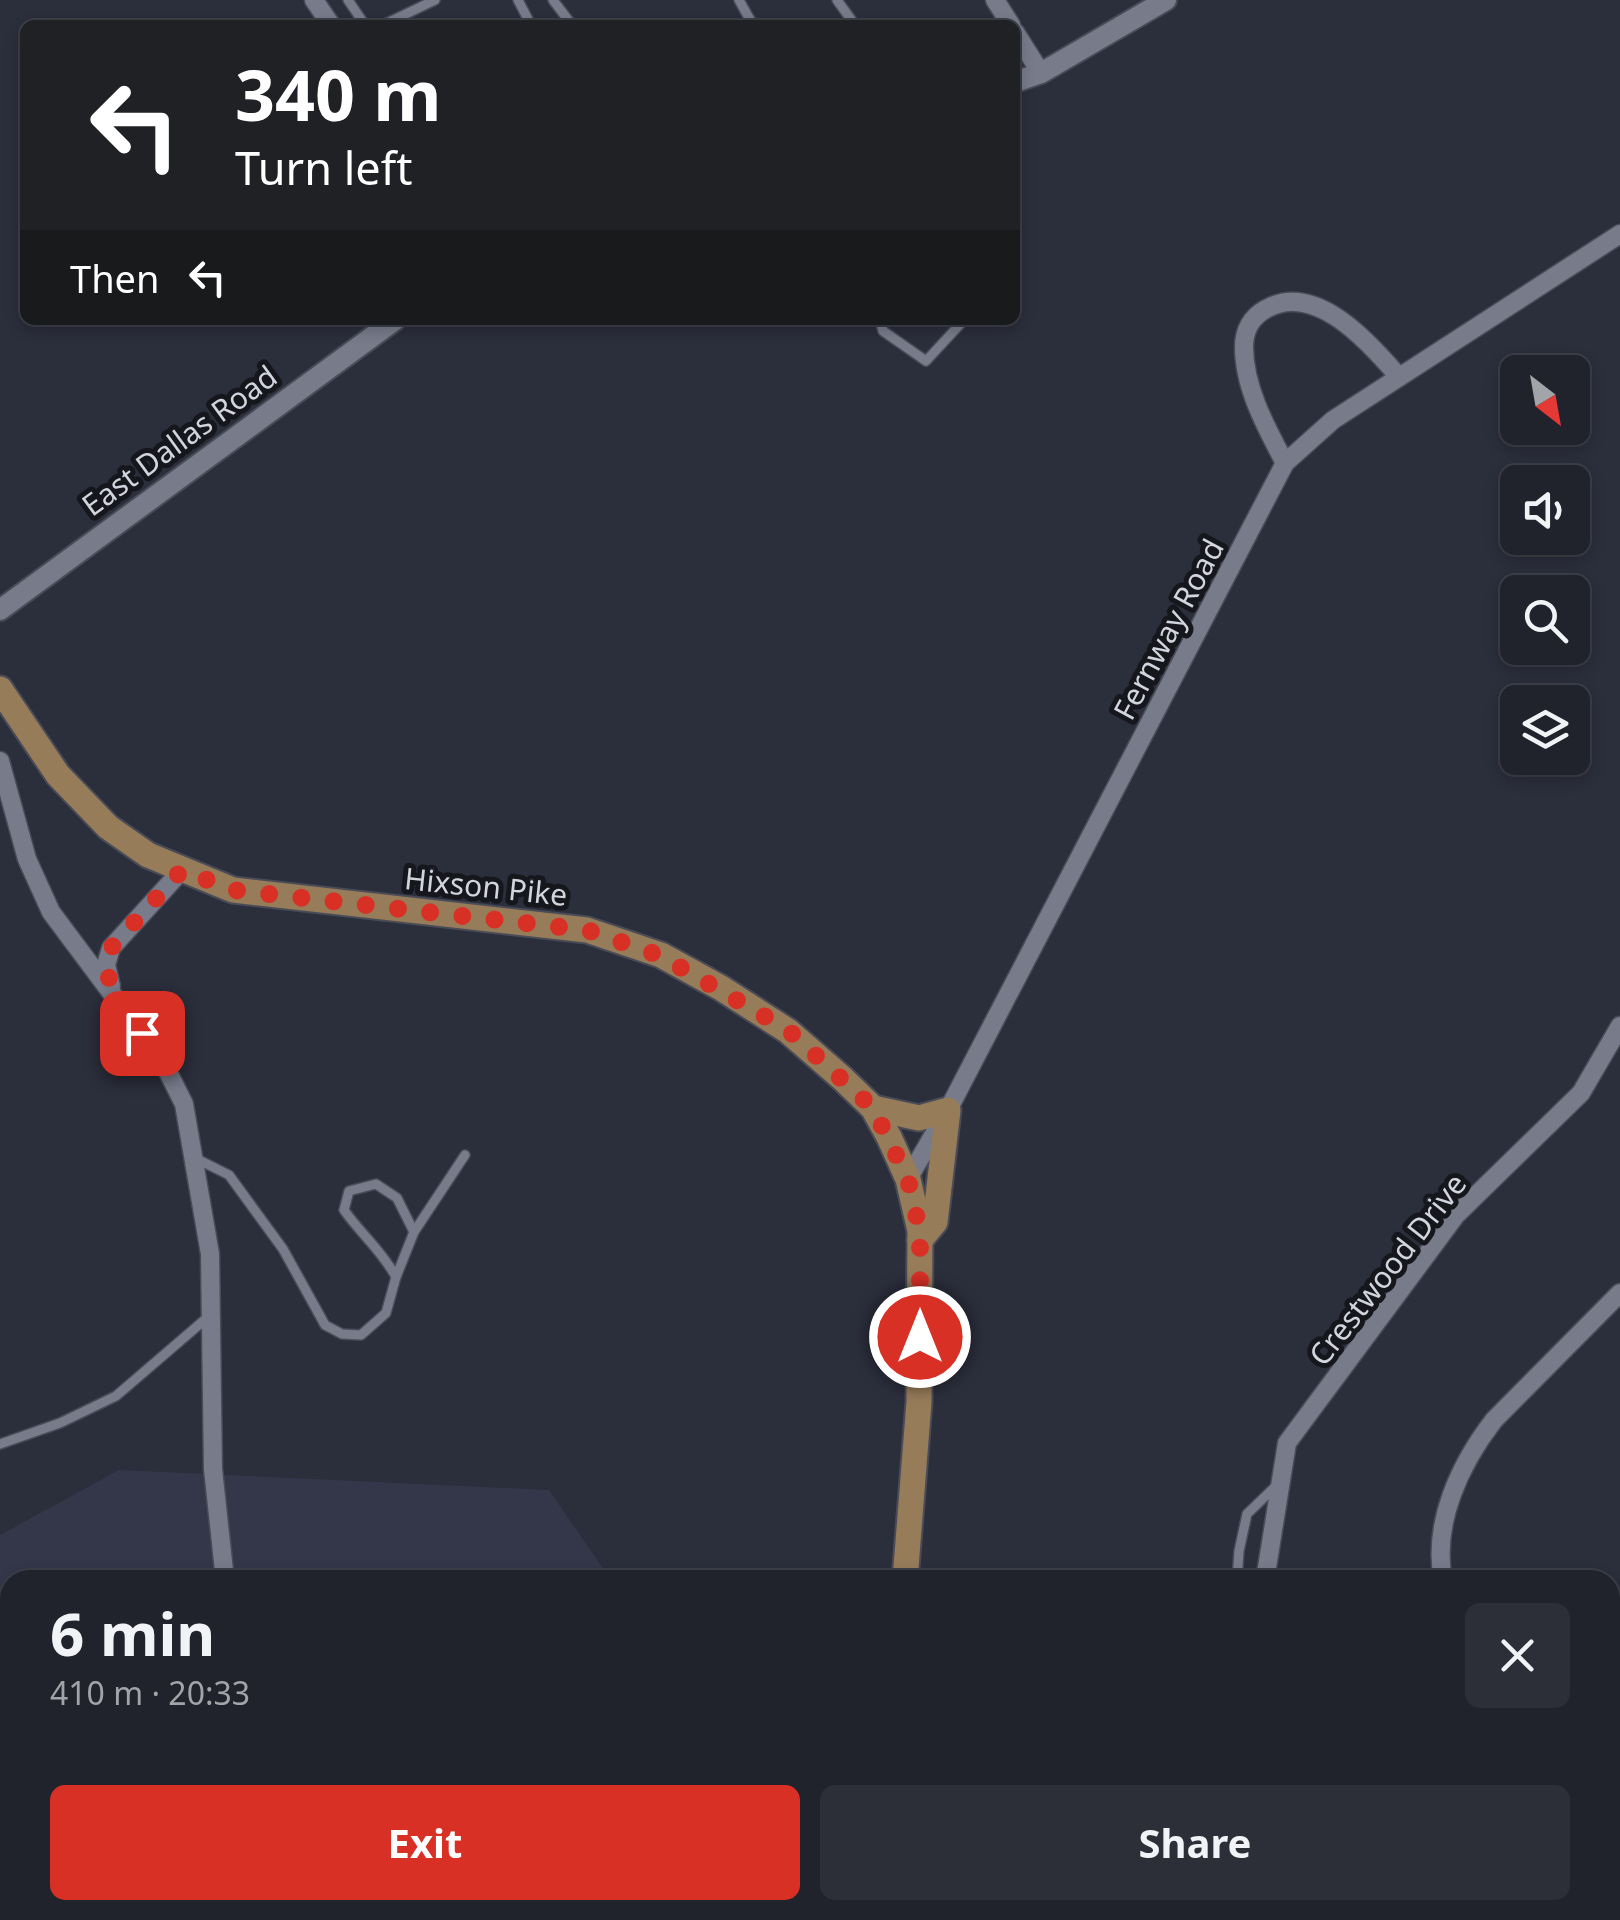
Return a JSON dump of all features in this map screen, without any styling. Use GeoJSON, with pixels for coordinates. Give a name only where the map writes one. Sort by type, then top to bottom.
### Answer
{"type":"FeatureCollection","features":[{"type":"Feature","properties":{"kind":"main road","name":"Hixson Pike"},"geometry":{"type":"LineString","coordinates":[[0,688],[58,776],[108,827],[148,855],[233,890],[587,930],[642,949],[721,988],[788,1030],[873,1108],[908,1179],[920,1240],[919,1402],[906,1570]]}},
{"type":"Feature","properties":{"kind":"main road"},"geometry":{"type":"LineString","coordinates":[[873,1108],[919,1118],[948,1110],[935,1222],[920,1240]]}},
{"type":"Feature","properties":{"kind":"street"},"geometry":{"type":"LineString","coordinates":[[1020,80],[1040,73],[1166,0]]}},
{"type":"Feature","properties":{"kind":"street"},"geometry":{"type":"LineString","coordinates":[[1020,40],[1040,73]]}},
{"type":"Feature","properties":{"kind":"street","name":"Fernway Road"},"geometry":{"type":"LineString","coordinates":[[908,1179],[948,1110],[1286,464],[1333,420],[1620,234]]}},
{"type":"Feature","properties":{"kind":"street"},"geometry":{"type":"LineString","coordinates":[[1286,464],[1261,418],[1245,360],[1247,329],[1257,314],[1282,300],[1320,309],[1378,352],[1399,378]]}},
{"type":"Feature","properties":{"kind":"street","name":"East Dallas Road"},"geometry":{"type":"LineString","coordinates":[[0,610],[388,325]]}},
{"type":"Feature","properties":{"kind":"street"},"geometry":{"type":"LineString","coordinates":[[0,761],[28,859],[51,912],[112,991],[170,1076],[184,1104],[210,1254],[213,1469],[224,1570]]}},
{"type":"Feature","properties":{"kind":"street"},"geometry":{"type":"LineString","coordinates":[[112,991],[106,964],[111,948],[182,870]]}},
{"type":"Feature","properties":{"kind":"street","name":"Crestwood Drive"},"geometry":{"type":"LineString","coordinates":[[1268,1570],[1288,1443],[1456,1215],[1581,1093],[1620,1026]]}},
{"type":"Feature","properties":{"kind":"street"},"geometry":{"type":"LineString","coordinates":[[1442,1570],[1444,1517],[1477,1442],[1620,1293]]}},
{"type":"Feature","properties":{"kind":"lane"},"geometry":{"type":"LineString","coordinates":[[392,20],[434,0]]}},
{"type":"Feature","properties":{"kind":"lane"},"geometry":{"type":"LineString","coordinates":[[553,0],[568,20]]}},
{"type":"Feature","properties":{"kind":"lane"},"geometry":{"type":"LineString","coordinates":[[881,325],[882,331],[926,362],[959,325]]}},
{"type":"Feature","properties":{"kind":"lane"},"geometry":{"type":"LineString","coordinates":[[195,1158],[230,1175],[282,1249],[325,1325],[342,1334],[361,1335],[386,1313],[414,1232],[465,1156]]}},
{"type":"Feature","properties":{"kind":"lane"},"geometry":{"type":"LineString","coordinates":[[396,1277],[382,1252],[344,1210],[349,1192],[376,1184],[396,1198],[414,1232]]}},
{"type":"Feature","properties":{"kind":"lane"},"geometry":{"type":"LineString","coordinates":[[0,1444],[60,1423],[116,1396],[210,1316]]}},
{"type":"Feature","properties":{"kind":"lane"},"geometry":{"type":"LineString","coordinates":[[1238,1570],[1248,1514],[1282,1480]]}},
{"type":"Feature","properties":{"kind":"shaded area"},"geometry":{"type":"Polygon","coordinates":[[[119,1470],[549,1490],[604,1570],[0,1570],[0,1535],[119,1470]]]}},
{"type":"Feature","properties":{"kind":"route"},"geometry":{"type":"LineString","coordinates":[[142,1033],[112,991],[106,964],[111,948],[182,870],[233,890],[587,930],[661,956],[788,1030],[873,1108],[908,1179],[920,1232],[920,1337]]}}]}
